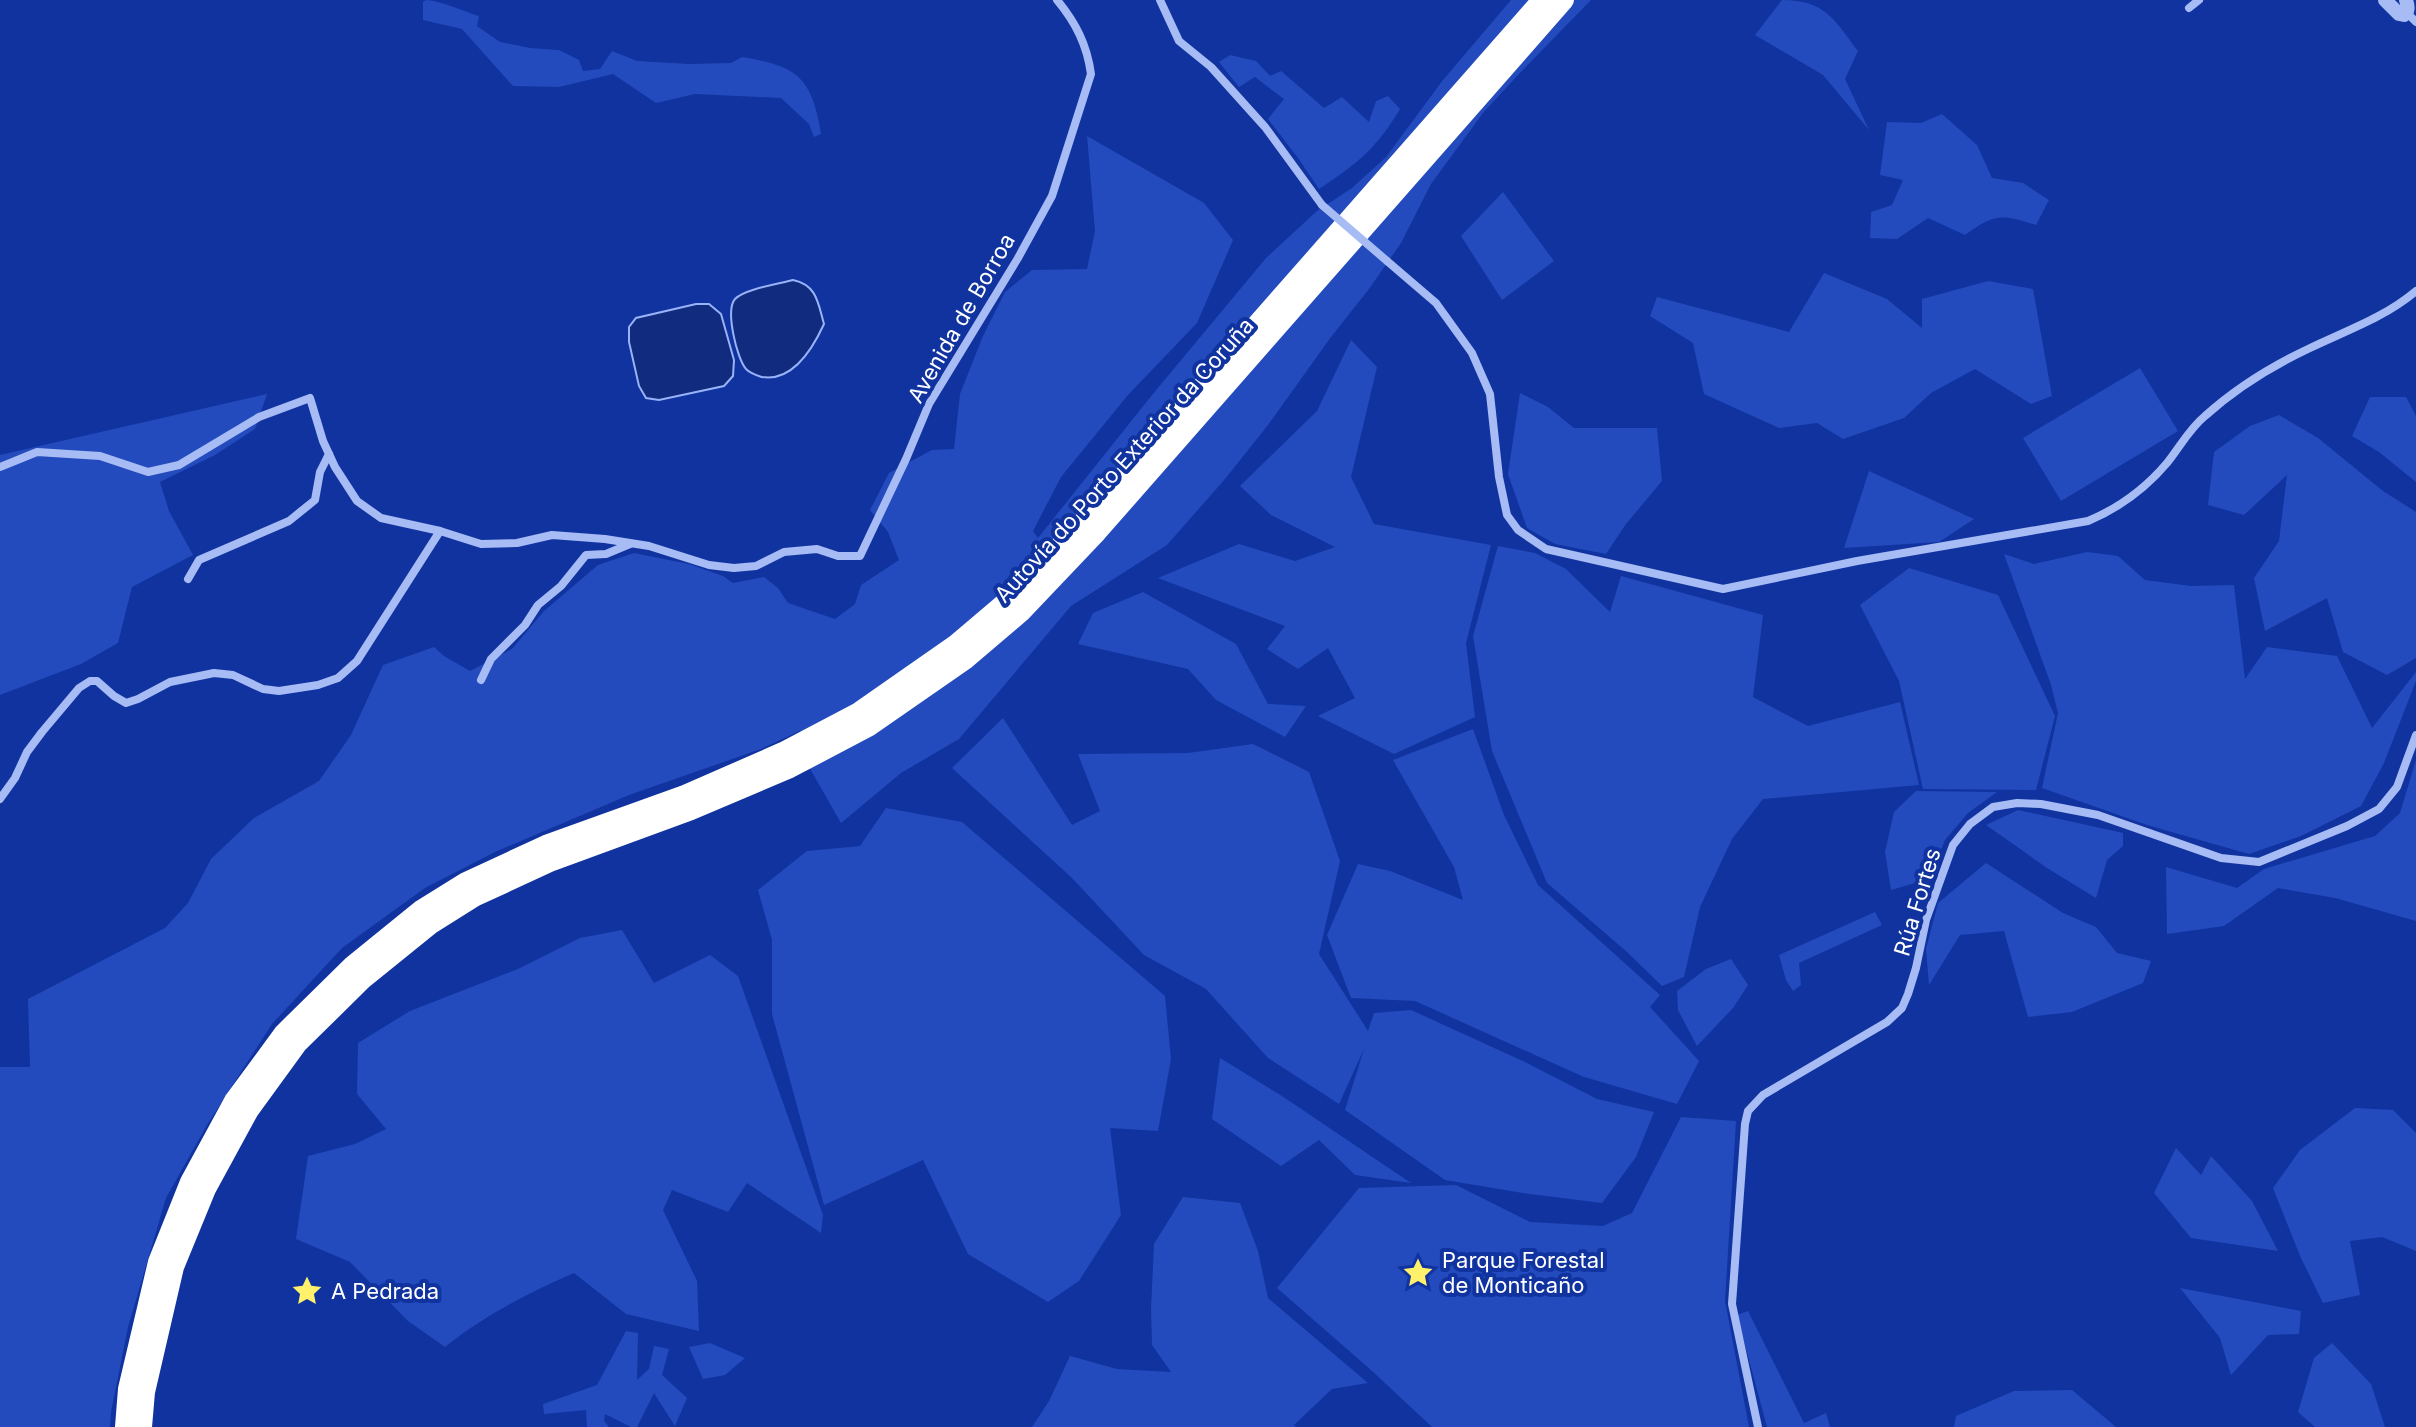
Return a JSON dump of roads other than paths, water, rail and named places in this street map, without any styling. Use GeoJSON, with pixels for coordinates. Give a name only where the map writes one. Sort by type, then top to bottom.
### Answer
{"type":"FeatureCollection","features":[{"type":"Feature","properties":{"kind":"highway","name":"Autovía do Porto Exterior da Coruña"},"geometry":{"type":"LineString","coordinates":[[125,1427],[128,1389],[163,1248],[190,1182],[234,1101],[284,1033],[352,966],[421,910],[466,882],[546,845],[685,795],[783,752],[859,712],[955,645],[1008,600],[1085,520],[1542,0]]}},
{"type":"Feature","properties":{"kind":"highway","name":"Autovía do Porto Exterior da Coruña"},"geometry":{"type":"LineString","coordinates":[[142,1427],[145,1392],[174,1267],[195,1215],[249,1110],[297,1044],[363,979],[431,924],[474,897],[552,861],[691,810],[790,768],[868,727],[966,659],[1020,613],[1097,532],[1564,0]]}},
{"type":"Feature","properties":{"kind":"street","name":"Avenida de Borroa"},"geometry":{"type":"LineString","coordinates":[[0,467],[37,452],[100,456],[148,472],[179,465],[259,417],[310,398],[329,454],[357,501],[381,518],[481,544],[517,543],[552,535],[649,546],[709,565],[734,568],[756,566],[784,552],[817,549],[838,556],[860,556],[929,404],[1052,196],[1091,74],[1089,54],[1069,15],[1057,0]]}},
{"type":"Feature","properties":{"kind":"street"},"geometry":{"type":"LineString","coordinates":[[1160,0],[1179,41],[1211,67],[1265,127],[1322,205],[1436,303],[1472,353],[1490,394],[1499,477],[1507,515],[1518,530],[1546,549],[1723,589],[1857,561],[2088,521],[2108,512],[2151,481],[2201,420],[2226,399],[2281,363],[2377,317],[2416,291]]}},
{"type":"Feature","properties":{"kind":"street"},"geometry":{"type":"LineString","coordinates":[[2189,8],[2199,0]]}},
{"type":"Feature","properties":{"kind":"street"},"geometry":{"type":"LineString","coordinates":[[2385,0],[2399,14],[2410,11]]}},
{"type":"Feature","properties":{"kind":"street"},"geometry":{"type":"LineString","coordinates":[[188,579],[199,560],[289,521],[315,500],[320,472],[329,454]]}},
{"type":"Feature","properties":{"kind":"street"},"geometry":{"type":"LineString","coordinates":[[0,799],[42,732],[79,688],[90,681],[97,681],[126,703],[170,682],[214,673],[233,675],[263,689],[279,691],[318,685],[338,678],[357,661],[440,531]]}},
{"type":"Feature","properties":{"kind":"street"},"geometry":{"type":"LineString","coordinates":[[481,680],[491,659],[525,625],[538,605],[561,586],[586,555],[606,554],[631,543]]}},
{"type":"Feature","properties":{"kind":"street","name":"Rúa Fortes"},"geometry":{"type":"LineString","coordinates":[[1758,1427],[1732,1304],[1748,1111],[1763,1095],[1887,1022],[1902,1008],[1916,968],[1926,920],[1953,845],[1970,824],[1993,807],[2017,803],[2041,804],[2098,815],[2221,858],[2259,862],[2347,826],[2379,809],[2397,787],[2416,735]]}},
{"type":"Feature","properties":{"kind":"place","name":"Parque Forestal de Monticaño"},"geometry":{"type":"Point","coordinates":[1418,1273]}},
{"type":"Feature","properties":{"kind":"place","name":"A Pedrada"},"geometry":{"type":"Point","coordinates":[307,1291]}}]}
